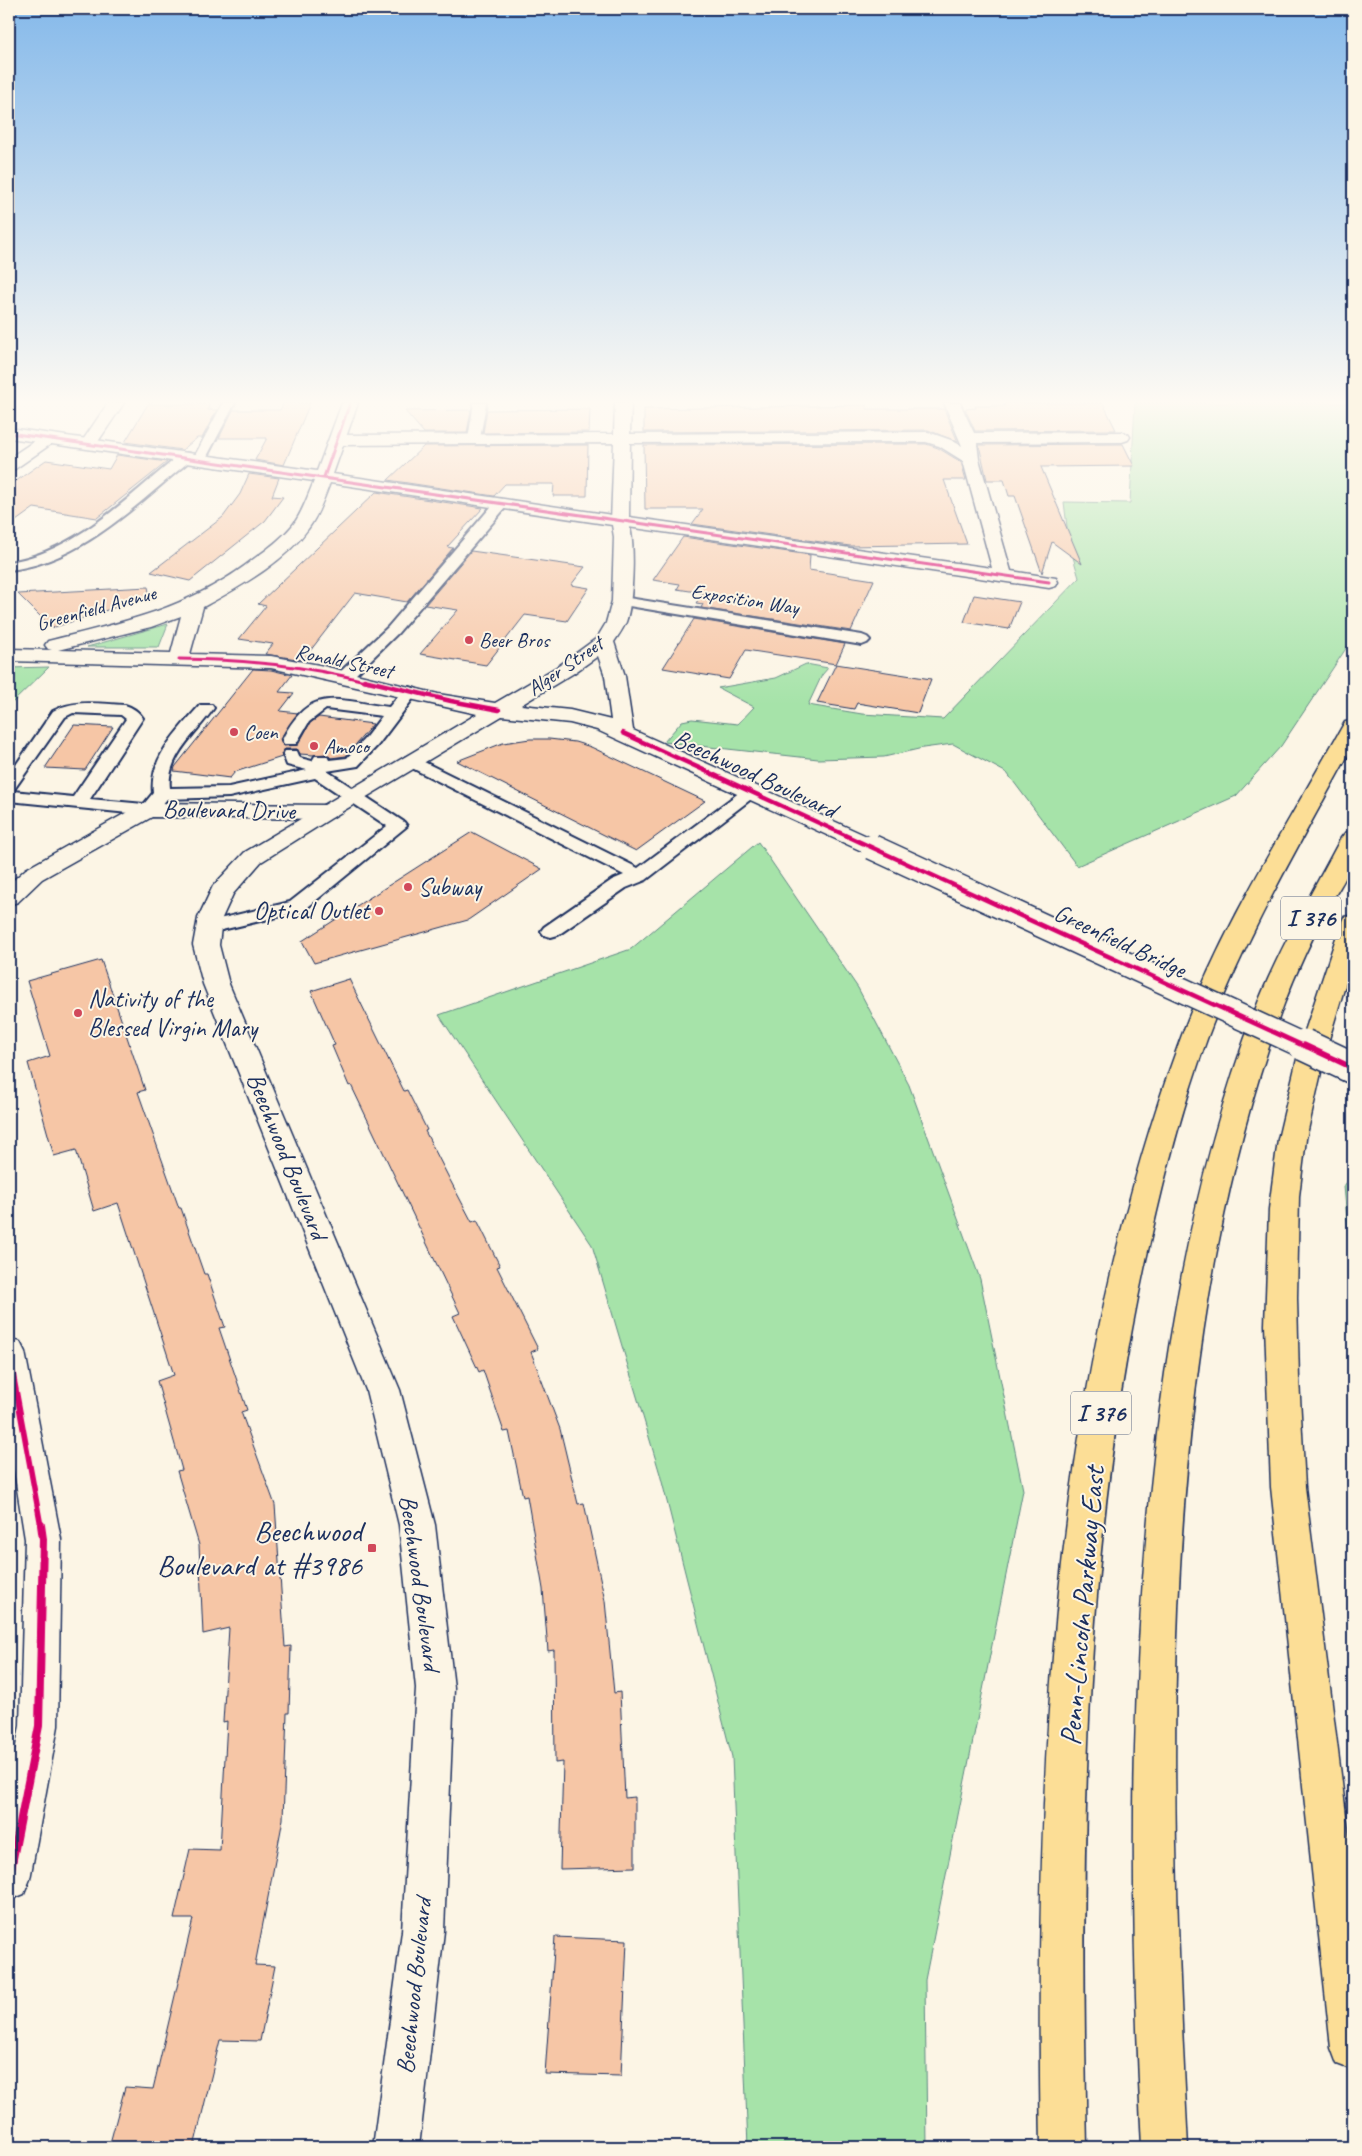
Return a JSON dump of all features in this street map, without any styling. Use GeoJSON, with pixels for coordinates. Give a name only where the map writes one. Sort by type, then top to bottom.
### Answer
{"type":"FeatureCollection","features":[{"type":"Feature","properties":{"kind":"highway","name":"Penn-Lincoln Parkway East"},"geometry":{"type":"LineString","coordinates":[[1064,2147],[1063,1954],[1066,1803],[1073,1664],[1084,1539],[1114,1335],[1131,1252],[1151,1172],[1193,1040],[1217,982],[1242,930],[1353,727]]}},
{"type":"Feature","properties":{"kind":"highway","name":"I 376"},"geometry":{"type":"LineString","coordinates":[[1164,2147],[1157,1981],[1154,1821],[1156,1683],[1162,1549],[1171,1453],[1184,1354],[1214,1190],[1251,1058],[1272,999],[1295,947],[1353,838]]}},
{"type":"Feature","properties":{"kind":"highway"},"geometry":{"type":"LineString","coordinates":[[1353,924],[1323,1007],[1311,1048],[1298,1108],[1287,1174],[1281,1320],[1282,1401],[1288,1487],[1353,2048]]}},
{"type":"Feature","properties":{"kind":"street","name":"Greenfield Avenue"},"geometry":{"type":"LineString","coordinates":[[9,653],[87,638],[144,623],[194,604],[243,577],[279,549],[302,527],[314,504]]}},
{"type":"Feature","properties":{"kind":"street"},"geometry":{"type":"LineString","coordinates":[[501,504],[1049,582]]}},
{"type":"Feature","properties":{"kind":"street","name":"Alger Street"},"geometry":{"type":"LineString","coordinates":[[499,710],[566,669],[604,642],[616,623],[622,600],[624,537],[620,521],[621,504]]}},
{"type":"Feature","properties":{"kind":"street"},"geometry":{"type":"LineString","coordinates":[[983,504],[1003,575]]}},
{"type":"Feature","properties":{"kind":"street","name":"Greenfield Avenue"},"geometry":{"type":"LineString","coordinates":[[180,659],[194,604]]}},
{"type":"Feature","properties":{"kind":"street"},"geometry":{"type":"LineString","coordinates":[[604,642],[616,676],[623,734]]}},
{"type":"Feature","properties":{"kind":"street","name":"Ronald Street"},"geometry":{"type":"LineString","coordinates":[[9,653],[271,662],[345,676],[461,705],[499,710]]}},
{"type":"Feature","properties":{"kind":"street","name":"Beechwood Boulevard"},"geometry":{"type":"LineString","coordinates":[[396,2147],[423,1931],[435,1688],[417,1524],[383,1390],[216,984],[206,945],[210,918],[222,891],[253,857],[338,804],[499,710],[536,714],[562,714],[591,720],[872,847]]}},
{"type":"Feature","properties":{"kind":"street","name":"Boulevard Drive"},"geometry":{"type":"LineString","coordinates":[[9,897],[34,874],[155,802],[338,804]]}},
{"type":"Feature","properties":{"kind":"street","name":"Greenfield Bridge"},"geometry":{"type":"LineString","coordinates":[[872,847],[1353,1068]]}},
{"type":"Feature","properties":{"kind":"street"},"geometry":{"type":"LineString","coordinates":[[9,1352],[43,1539],[39,1726],[9,1880]]}},
{"type":"Feature","properties":{"kind":"lane"},"geometry":{"type":"LineString","coordinates":[[9,566],[32,564],[86,538],[132,504]]}},
{"type":"Feature","properties":{"kind":"lane"},"geometry":{"type":"LineString","coordinates":[[345,676],[393,630],[501,504]]}},
{"type":"Feature","properties":{"kind":"lane","name":"Exposition Way"},"geometry":{"type":"LineString","coordinates":[[622,600],[862,640]]}},
{"type":"Feature","properties":{"kind":"lane"},"geometry":{"type":"LineString","coordinates":[[9,796],[80,802],[155,802],[174,792],[216,793],[256,786],[319,765],[352,762],[372,741],[410,692]]}},
{"type":"Feature","properties":{"kind":"lane"},"geometry":{"type":"LineString","coordinates":[[319,765],[293,761],[291,747],[296,727],[315,707],[324,704],[393,712]]}},
{"type":"Feature","properties":{"kind":"lane"},"geometry":{"type":"LineString","coordinates":[[350,721],[360,707]]}},
{"type":"Feature","properties":{"kind":"lane"},"geometry":{"type":"LineString","coordinates":[[9,787],[59,714],[70,708],[125,710],[134,718],[80,802]]}},
{"type":"Feature","properties":{"kind":"lane"},"geometry":{"type":"LineString","coordinates":[[155,802],[164,762],[206,708]]}},
{"type":"Feature","properties":{"kind":"lane"},"geometry":{"type":"LineString","coordinates":[[412,761],[639,876]]}},
{"type":"Feature","properties":{"kind":"lane"},"geometry":{"type":"LineString","coordinates":[[209,927],[296,907],[398,826],[338,804],[319,765]]}},
{"type":"Feature","properties":{"kind":"lane"},"geometry":{"type":"LineString","coordinates":[[551,931],[619,884],[639,876],[750,793]]}},
{"type":"Feature","properties":{"kind":"green space"},"geometry":{"type":"Polygon","coordinates":[[[1064,504],[1353,504],[1353,638],[1281,746],[1236,796],[1077,866],[1007,773],[953,744],[923,748],[884,757],[818,759],[664,742],[682,721],[692,719],[738,724],[754,707],[718,688],[776,678],[806,664],[828,668],[822,675],[808,705],[862,714],[943,719],[1079,578],[1069,543],[1064,504]]]}},
{"type":"Feature","properties":{"kind":"green space"},"geometry":{"type":"Polygon","coordinates":[[[168,624],[159,647],[87,647],[168,624]]]}},
{"type":"Feature","properties":{"kind":"green space"},"geometry":{"type":"Polygon","coordinates":[[[49,667],[9,706],[9,668],[49,667]]]}},
{"type":"Feature","properties":{"kind":"green space"},"geometry":{"type":"Polygon","coordinates":[[[758,842],[858,988],[909,1085],[980,1279],[1023,1490],[925,1980],[927,2147],[748,2147],[732,1757],[660,1474],[592,1245],[439,1015],[631,949],[758,842]]]}},
{"type":"Feature","properties":{"kind":"green space"},"geometry":{"type":"Polygon","coordinates":[[[1353,1174],[1353,1288],[1344,1186],[1353,1174]]]}},
{"type":"Feature","properties":{"kind":"building"},"geometry":{"type":"Polygon","coordinates":[[[9,504],[115,504],[97,518],[34,508],[9,526],[9,504]]]}},
{"type":"Feature","properties":{"kind":"building"},"geometry":{"type":"Polygon","coordinates":[[[233,504],[278,504],[265,521],[190,581],[151,572],[223,517],[233,504]]]}},
{"type":"Feature","properties":{"kind":"building"},"geometry":{"type":"Polygon","coordinates":[[[364,504],[454,504],[483,508],[447,547],[453,548],[407,602],[355,593],[303,660],[265,654],[273,644],[239,639],[266,606],[258,604],[364,504]]]}},
{"type":"Feature","properties":{"kind":"building"},"geometry":{"type":"Polygon","coordinates":[[[645,504],[952,504],[967,544],[850,546],[692,524],[703,509],[645,509],[645,504]]]}},
{"type":"Feature","properties":{"kind":"building"},"geometry":{"type":"Polygon","coordinates":[[[1018,504],[1056,504],[1082,564],[1052,542],[1042,573],[1018,504]]]}},
{"type":"Feature","properties":{"kind":"building"},"geometry":{"type":"Polygon","coordinates":[[[683,537],[810,555],[809,570],[874,580],[851,631],[701,608],[703,604],[696,603],[703,593],[677,589],[680,584],[653,580],[683,537]]]}},
{"type":"Feature","properties":{"kind":"building"},"geometry":{"type":"Polygon","coordinates":[[[471,551],[585,567],[571,585],[589,588],[567,621],[525,615],[486,665],[420,654],[458,610],[425,605],[471,551]]]}},
{"type":"Feature","properties":{"kind":"building"},"geometry":{"type":"Polygon","coordinates":[[[148,587],[150,596],[52,628],[18,594],[148,587]]]}},
{"type":"Feature","properties":{"kind":"building"},"geometry":{"type":"Polygon","coordinates":[[[974,595],[1020,602],[1009,629],[964,622],[974,595]]]}},
{"type":"Feature","properties":{"kind":"building"},"geometry":{"type":"Polygon","coordinates":[[[694,619],[845,644],[836,664],[746,650],[729,679],[663,668],[694,619]]]}},
{"type":"Feature","properties":{"kind":"building"},"geometry":{"type":"Polygon","coordinates":[[[836,664],[931,679],[918,713],[857,703],[854,709],[817,703],[836,664]]]}},
{"type":"Feature","properties":{"kind":"building"},"geometry":{"type":"Polygon","coordinates":[[[253,669],[271,670],[292,675],[279,692],[294,693],[280,711],[298,713],[280,739],[284,746],[298,745],[310,723],[319,717],[373,724],[346,756],[331,758],[327,754],[300,754],[297,749],[285,749],[281,754],[282,757],[235,772],[230,778],[174,771],[175,767],[253,669]]]}},
{"type":"Feature","properties":{"kind":"building"},"geometry":{"type":"Polygon","coordinates":[[[74,725],[113,727],[85,770],[45,768],[74,725]]]}},
{"type":"Feature","properties":{"kind":"building"},"geometry":{"type":"Polygon","coordinates":[[[530,739],[575,742],[591,747],[705,801],[636,851],[457,761],[503,743],[530,739]]]}},
{"type":"Feature","properties":{"kind":"building"},"geometry":{"type":"Polygon","coordinates":[[[472,832],[542,869],[468,920],[314,963],[302,941],[472,832]]]}},
{"type":"Feature","properties":{"kind":"building"},"geometry":{"type":"Polygon","coordinates":[[[101,960],[145,1090],[138,1092],[179,1208],[181,1208],[204,1274],[207,1274],[225,1327],[219,1328],[247,1410],[241,1412],[275,1505],[285,1647],[291,1646],[283,1819],[255,1965],[275,1966],[260,2041],[220,2040],[194,2147],[109,2147],[125,2087],[153,2089],[193,1919],[174,1919],[190,1849],[220,1850],[227,1721],[223,1722],[229,1628],[203,1634],[199,1545],[177,1471],[182,1470],[157,1381],[174,1375],[118,1203],[94,1211],[76,1150],[54,1156],[28,1063],[50,1056],[27,981],[101,960]]]}},
{"type":"Feature","properties":{"kind":"building"},"geometry":{"type":"Polygon","coordinates":[[[349,979],[404,1091],[407,1090],[427,1130],[425,1131],[472,1222],[477,1220],[500,1266],[497,1267],[538,1349],[531,1352],[560,1429],[578,1504],[584,1503],[605,1601],[614,1693],[620,1692],[625,1798],[635,1797],[635,1867],[560,1869],[563,1762],[555,1763],[554,1650],[548,1651],[543,1589],[527,1496],[523,1497],[509,1431],[504,1432],[483,1370],[479,1372],[453,1316],[460,1313],[351,1085],[349,1086],[332,1046],[335,1045],[311,991],[349,979]]]}},
{"type":"Feature","properties":{"kind":"building"},"geometry":{"type":"Polygon","coordinates":[[[555,1937],[627,1940],[621,2076],[545,2074],[555,1937]]]}},
{"type":"Feature","properties":{"kind":"cycle path"},"geometry":{"type":"LineString","coordinates":[[507,504],[1049,582]]}},
{"type":"Feature","properties":{"kind":"cycle path"},"geometry":{"type":"LineString","coordinates":[[179,659],[293,665],[499,710]]}},
{"type":"Feature","properties":{"kind":"cycle path"},"geometry":{"type":"LineString","coordinates":[[623,733],[1353,1068]]}},
{"type":"Feature","properties":{"kind":"cycle path"},"geometry":{"type":"LineString","coordinates":[[9,1352],[43,1539],[39,1726],[9,1879]]}},
{"type":"Feature","properties":{"kind":"place","name":"Beer Bros"},"geometry":{"type":"Point","coordinates":[469,640]}},
{"type":"Feature","properties":{"kind":"place","name":"Coen"},"geometry":{"type":"Point","coordinates":[234,732]}},
{"type":"Feature","properties":{"kind":"place","name":"Amoco"},"geometry":{"type":"Point","coordinates":[314,746]}},
{"type":"Feature","properties":{"kind":"place","name":"Subway"},"geometry":{"type":"Point","coordinates":[408,887]}},
{"type":"Feature","properties":{"kind":"place","name":"Optical Outlet"},"geometry":{"type":"Point","coordinates":[379,911]}},
{"type":"Feature","properties":{"kind":"place","name":"Nativity of the Blessed Virgin Mary"},"geometry":{"type":"Point","coordinates":[78,1013]}},
{"type":"Feature","properties":{"kind":"place","name":"Beechwood Boulevard at #3986"},"geometry":{"type":"Point","coordinates":[372,1548]}}]}
